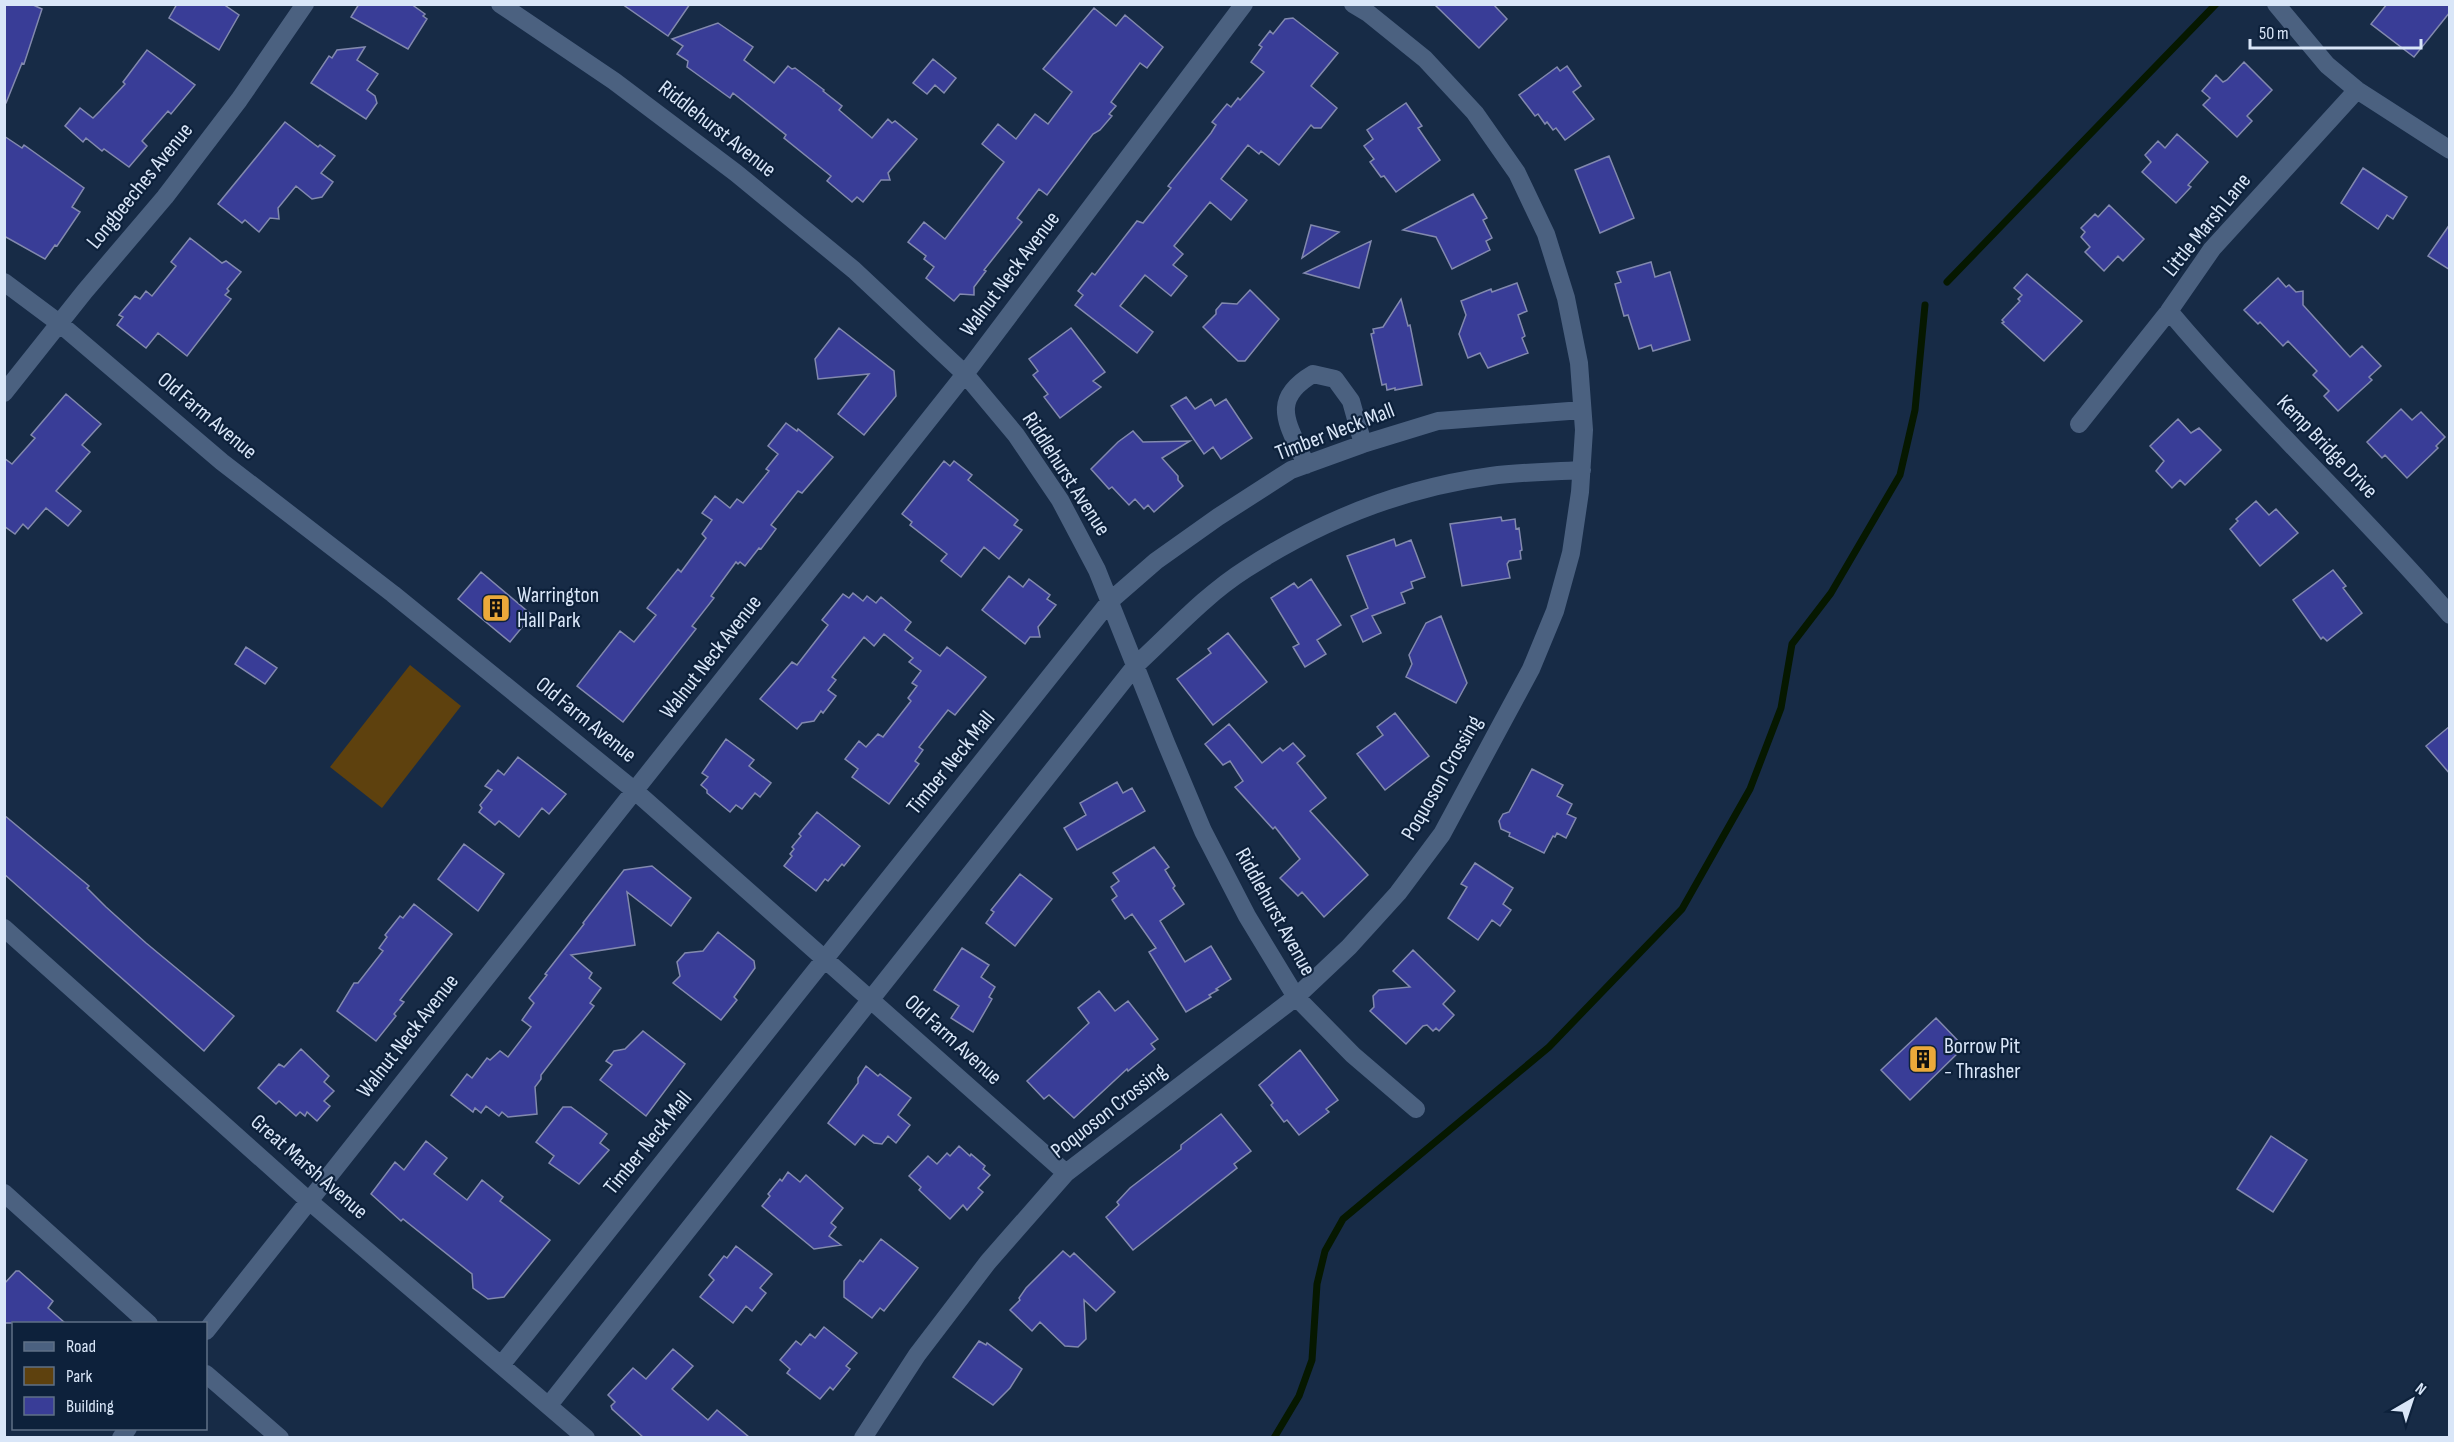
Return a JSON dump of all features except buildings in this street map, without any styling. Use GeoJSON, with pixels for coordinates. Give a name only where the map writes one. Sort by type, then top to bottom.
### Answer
{"type":"FeatureCollection","features":[{"type":"Feature","properties":{"kind":"street","name":"Longbeeches Avenue"},"geometry":{"type":"LineString","coordinates":[[4,393],[171,188],[239,100],[305,4]]}},
{"type":"Feature","properties":{"kind":"street","name":"Riddlehurst Avenue"},"geometry":{"type":"LineString","coordinates":[[500,4],[614,81],[736,173],[854,270],[965,374],[1016,435],[1060,500],[1097,570],[1203,831],[1246,916],[1296,998],[1353,1056],[1416,1109]]}},
{"type":"Feature","properties":{"kind":"street","name":"Walnut Neck Avenue"},"geometry":{"type":"LineString","coordinates":[[207,1330],[536,912],[635,791],[965,374],[1244,4]]}},
{"type":"Feature","properties":{"kind":"street","name":"Poquoson Crossing"},"geometry":{"type":"LineString","coordinates":[[863,1437],[916,1355],[988,1262],[1066,1173],[1296,998],[1349,947],[1398,893],[1447,824],[1531,669],[1555,611],[1571,553],[1581,470],[1582,410],[1579,363],[1566,298],[1546,234],[1517,173],[1475,113],[1425,59],[1368,13],[1353,4]]}},
{"type":"Feature","properties":{"kind":"street"},"geometry":{"type":"LineString","coordinates":[[2276,4],[2327,65],[2356,90],[2450,150]]}},
{"type":"Feature","properties":{"kind":"street","name":"Little Marsh Lane"},"geometry":{"type":"LineString","coordinates":[[2079,424],[2169,311],[2212,249],[2356,90]]}},
{"type":"Feature","properties":{"kind":"street","name":"Old Farm Avenue"},"geometry":{"type":"LineString","coordinates":[[4,282],[59,323],[222,462],[393,594],[635,791],[1066,1173]]}},
{"type":"Feature","properties":{"kind":"street","name":"Kemp Bridge Drive"},"geometry":{"type":"LineString","coordinates":[[2169,311],[2209,358],[2397,555],[2450,615]]}},
{"type":"Feature","properties":{"kind":"street"},"geometry":{"type":"LineString","coordinates":[[1306,465],[1284,412],[1287,396],[1298,383],[1313,374],[1335,379],[1351,401],[1363,444]]}},
{"type":"Feature","properties":{"kind":"street","name":"Timber Neck Mall"},"geometry":{"type":"LineString","coordinates":[[502,1364],[1110,601],[1156,561],[1218,517],[1291,470],[1363,444],[1438,421],[1582,410]]}},
{"type":"Feature","properties":{"kind":"street"},"geometry":{"type":"LineString","coordinates":[[549,1405],[1136,665],[1199,607],[1244,570],[1305,535],[1368,506],[1433,487],[1492,476],[1581,470]]}},
{"type":"Feature","properties":{"kind":"street","name":"Great Marsh Avenue"},"geometry":{"type":"LineString","coordinates":[[4,928],[309,1201],[586,1437]]}},
{"type":"Feature","properties":{"kind":"street"},"geometry":{"type":"LineString","coordinates":[[4,1193],[148,1322]]}},
{"type":"Feature","properties":{"kind":"street"},"geometry":{"type":"LineString","coordinates":[[207,1375],[280,1437]]}},
{"type":"Feature","properties":{"kind":"green space"},"geometry":{"type":"Polygon","coordinates":[[[410,665],[461,706],[382,808],[330,767],[410,665]]]}},
{"type":"Feature","properties":{"kind":"waterway"},"geometry":{"type":"LineString","coordinates":[[1947,282],[2216,4]]}},
{"type":"Feature","properties":{"kind":"waterway"},"geometry":{"type":"LineString","coordinates":[[1274,1438],[1299,1396],[1312,1360],[1317,1284],[1325,1251],[1343,1219],[1549,1047],[1682,909],[1750,789],[1781,708],[1792,644],[1831,593],[1900,475],[1915,410],[1925,305]]}},
{"type":"Feature","properties":{"kind":"place","name":"Warrington Hall Park"},"geometry":{"type":"Point","coordinates":[496,608]}},
{"type":"Feature","properties":{"kind":"place","name":"Borrow Pit - Thrasher"},"geometry":{"type":"Point","coordinates":[1923,1059]}}]}
